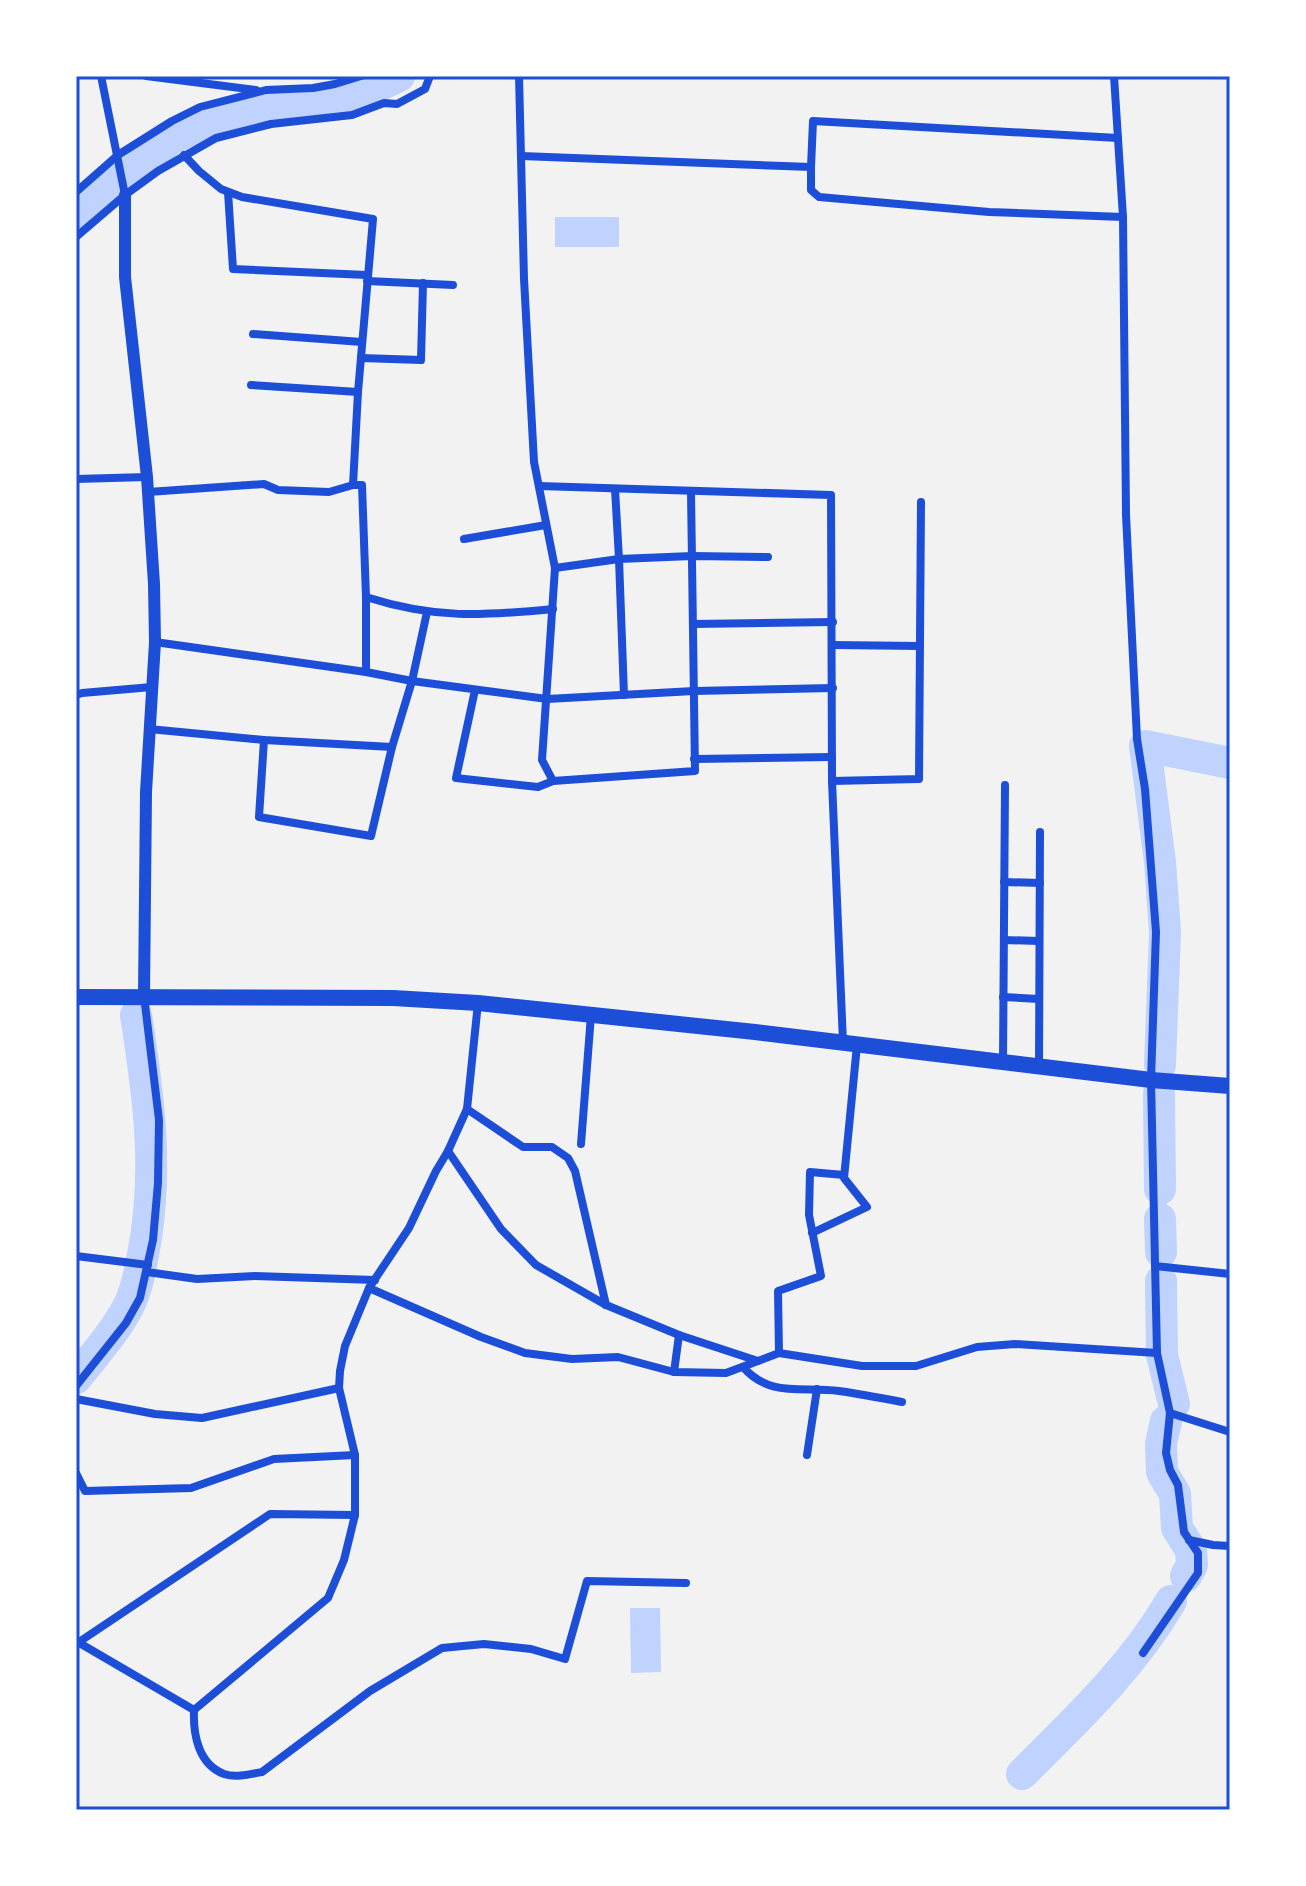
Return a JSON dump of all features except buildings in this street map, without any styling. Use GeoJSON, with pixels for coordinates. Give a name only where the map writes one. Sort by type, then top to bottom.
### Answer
{"type":"FeatureCollection","features":[{"type":"Feature","properties":{"kind":"highway"},"geometry":{"type":"LineString","coordinates":[[76,997],[393,998],[478,1003],[1151,1080],[1230,1086]]}},
{"type":"Feature","properties":{"kind":"street"},"geometry":{"type":"LineString","coordinates":[[76,1386],[126,1323],[140,1298],[144,1266],[153,1240],[158,1183],[159,1120],[144,996],[146,792],[155,642],[153,552],[125,277],[125,192],[101,76]]}},
{"type":"Feature","properties":{"kind":"street"},"geometry":{"type":"LineString","coordinates":[[146,76],[266,90],[305,89],[361,76]]}},
{"type":"Feature","properties":{"kind":"street"},"geometry":{"type":"LineString","coordinates":[[305,89],[306,76]]}},
{"type":"Feature","properties":{"kind":"street"},"geometry":{"type":"LineString","coordinates":[[76,237],[125,192],[216,138],[271,124],[352,115],[384,103],[397,104],[425,89],[430,76]]}},
{"type":"Feature","properties":{"kind":"street"},"geometry":{"type":"LineString","coordinates":[[519,76],[524,279],[534,462],[555,568],[542,760],[553,781]]}},
{"type":"Feature","properties":{"kind":"street"},"geometry":{"type":"LineString","coordinates":[[1114,76],[1123,217],[1126,515],[1137,739],[1145,789],[1156,932],[1151,1080],[1157,1353],[1170,1413],[1166,1453],[1178,1485],[1184,1532],[1198,1553],[1198,1573],[1143,1653]]}},
{"type":"Feature","properties":{"kind":"street"},"geometry":{"type":"LineString","coordinates":[[76,192],[172,121],[200,107],[266,90]]}},
{"type":"Feature","properties":{"kind":"street"},"geometry":{"type":"LineString","coordinates":[[1118,138],[813,121],[811,190],[819,197],[989,212],[1123,217]]}},
{"type":"Feature","properties":{"kind":"street"},"geometry":{"type":"LineString","coordinates":[[184,155],[221,189],[242,197],[373,219],[353,485]]}},
{"type":"Feature","properties":{"kind":"street"},"geometry":{"type":"LineString","coordinates":[[521,156],[811,167]]}},
{"type":"Feature","properties":{"kind":"street"},"geometry":{"type":"LineString","coordinates":[[228,192],[233,269],[453,285]]}},
{"type":"Feature","properties":{"kind":"street"},"geometry":{"type":"LineString","coordinates":[[361,358],[421,360],[423,283]]}},
{"type":"Feature","properties":{"kind":"street"},"geometry":{"type":"LineString","coordinates":[[253,334],[362,342]]}},
{"type":"Feature","properties":{"kind":"street"},"geometry":{"type":"LineString","coordinates":[[251,385],[358,392]]}},
{"type":"Feature","properties":{"kind":"street"},"geometry":{"type":"LineString","coordinates":[[76,479],[147,477]]}},
{"type":"Feature","properties":{"kind":"street"},"geometry":{"type":"LineString","coordinates":[[148,492],[264,484],[278,490],[329,492],[362,485],[366,672]]}},
{"type":"Feature","properties":{"kind":"street"},"geometry":{"type":"LineString","coordinates":[[539,486],[831,495],[832,781],[850,1044],[844,1178],[867,1207],[812,1233]]}},
{"type":"Feature","properties":{"kind":"street"},"geometry":{"type":"LineString","coordinates":[[615,489],[624,695]]}},
{"type":"Feature","properties":{"kind":"street"},"geometry":{"type":"LineString","coordinates":[[475,690],[456,778],[538,787],[553,781],[695,771],[691,492]]}},
{"type":"Feature","properties":{"kind":"street"},"geometry":{"type":"LineString","coordinates":[[832,781],[919,779],[921,502]]}},
{"type":"Feature","properties":{"kind":"street"},"geometry":{"type":"LineString","coordinates":[[464,539],[546,525]]}},
{"type":"Feature","properties":{"kind":"street"},"geometry":{"type":"LineString","coordinates":[[555,568],[619,559],[768,557]]}},
{"type":"Feature","properties":{"kind":"street"},"geometry":{"type":"LineString","coordinates":[[366,597],[394,606],[456,615],[495,615],[553,609]]}},
{"type":"Feature","properties":{"kind":"street"},"geometry":{"type":"LineString","coordinates":[[264,740],[259,817],[371,836],[427,612]]}},
{"type":"Feature","properties":{"kind":"street"},"geometry":{"type":"LineString","coordinates":[[693,624],[833,622]]}},
{"type":"Feature","properties":{"kind":"street"},"geometry":{"type":"LineString","coordinates":[[155,642],[547,699],[833,688]]}},
{"type":"Feature","properties":{"kind":"street"},"geometry":{"type":"LineString","coordinates":[[832,645],[920,646]]}},
{"type":"Feature","properties":{"kind":"street"},"geometry":{"type":"LineString","coordinates":[[76,695],[152,687]]}},
{"type":"Feature","properties":{"kind":"street"},"geometry":{"type":"LineString","coordinates":[[149,729],[264,740],[392,747]]}},
{"type":"Feature","properties":{"kind":"street"},"geometry":{"type":"LineString","coordinates":[[694,759],[832,757]]}},
{"type":"Feature","properties":{"kind":"street"},"geometry":{"type":"LineString","coordinates":[[1003,1061],[1005,785]]}},
{"type":"Feature","properties":{"kind":"street"},"geometry":{"type":"LineString","coordinates":[[1039,1066],[1040,832]]}},
{"type":"Feature","properties":{"kind":"street"},"geometry":{"type":"LineString","coordinates":[[1004,882],[1040,883]]}},
{"type":"Feature","properties":{"kind":"street"},"geometry":{"type":"LineString","coordinates":[[1004,940],[1039,941]]}},
{"type":"Feature","properties":{"kind":"street"},"geometry":{"type":"LineString","coordinates":[[1003,997],[1039,999]]}},
{"type":"Feature","properties":{"kind":"street"},"geometry":{"type":"LineString","coordinates":[[194,1710],[328,1598],[344,1560],[355,1515],[355,1455],[339,1388],[345,1346],[372,1284],[409,1228],[467,1109],[478,1003]]}},
{"type":"Feature","properties":{"kind":"street"},"geometry":{"type":"LineString","coordinates":[[581,1144],[591,1014]]}},
{"type":"Feature","properties":{"kind":"street"},"geometry":{"type":"LineString","coordinates":[[467,1109],[523,1147],[552,1147],[568,1158],[575,1171],[606,1305]]}},
{"type":"Feature","properties":{"kind":"street"},"geometry":{"type":"LineString","coordinates":[[448,1151],[501,1229],[536,1265],[606,1305],[679,1335],[758,1361]]}},
{"type":"Feature","properties":{"kind":"street"},"geometry":{"type":"LineString","coordinates":[[779,1353],[778,1291],[821,1276],[809,1215],[810,1172],[844,1175]]}},
{"type":"Feature","properties":{"kind":"street"},"geometry":{"type":"LineString","coordinates":[[76,1256],[144,1266],[197,1279],[255,1276],[372,1284],[481,1337],[525,1353],[572,1359],[618,1357],[674,1372],[726,1373],[779,1353],[862,1366],[916,1366],[977,1347],[1015,1344],[1157,1353]]}},
{"type":"Feature","properties":{"kind":"street"},"geometry":{"type":"LineString","coordinates":[[1155,1266],[1230,1274]]}},
{"type":"Feature","properties":{"kind":"street"},"geometry":{"type":"LineString","coordinates":[[674,1372],[679,1335]]}},
{"type":"Feature","properties":{"kind":"street"},"geometry":{"type":"LineString","coordinates":[[743,1367],[753,1378],[783,1390],[836,1390],[902,1402]]}},
{"type":"Feature","properties":{"kind":"street"},"geometry":{"type":"LineString","coordinates":[[76,1399],[155,1414],[202,1418],[339,1388]]}},
{"type":"Feature","properties":{"kind":"street"},"geometry":{"type":"LineString","coordinates":[[807,1455],[817,1389]]}},
{"type":"Feature","properties":{"kind":"street"},"geometry":{"type":"LineString","coordinates":[[1170,1413],[1230,1432]]}},
{"type":"Feature","properties":{"kind":"street"},"geometry":{"type":"LineString","coordinates":[[76,1473],[85,1491],[191,1488],[274,1459],[355,1455]]}},
{"type":"Feature","properties":{"kind":"street"},"geometry":{"type":"LineString","coordinates":[[194,1710],[76,1643],[270,1514],[355,1515]]}},
{"type":"Feature","properties":{"kind":"street"},"geometry":{"type":"LineString","coordinates":[[1189,1540],[1230,1546]]}},
{"type":"Feature","properties":{"kind":"street"},"geometry":{"type":"LineString","coordinates":[[194,1710],[196,1742],[209,1765],[226,1775],[262,1772],[370,1691],[442,1648],[484,1644],[531,1649],[565,1659],[587,1581],[686,1583]]}},
{"type":"Feature","properties":{"kind":"water"},"geometry":{"type":"Polygon","coordinates":[[[555,217],[619,217],[619,247],[555,247],[555,217]]]}},
{"type":"Feature","properties":{"kind":"water"},"geometry":{"type":"Polygon","coordinates":[[[630,1608],[660,1608],[661,1672],[631,1673],[630,1608]]]}},
{"type":"Feature","properties":{"kind":"waterway"},"geometry":{"type":"LineString","coordinates":[[76,215],[173,138],[223,115],[361,94],[399,76]]}},
{"type":"Feature","properties":{"kind":"waterway"},"geometry":{"type":"LineString","coordinates":[[1160,1065],[1165,932],[1160,862],[1145,746],[1230,763]]}},
{"type":"Feature","properties":{"kind":"waterway"},"geometry":{"type":"LineString","coordinates":[[76,1378],[125,1313],[135,1291],[143,1255],[151,1164],[145,1076],[136,1015]]}},
{"type":"Feature","properties":{"kind":"waterway"},"geometry":{"type":"LineString","coordinates":[[1159,1094],[1160,1189]]}},
{"type":"Feature","properties":{"kind":"waterway"},"geometry":{"type":"LineString","coordinates":[[1160,1219],[1161,1252]]}},
{"type":"Feature","properties":{"kind":"waterway"},"geometry":{"type":"LineString","coordinates":[[1161,1281],[1162,1355],[1174,1404]]}},
{"type":"Feature","properties":{"kind":"waterway"},"geometry":{"type":"LineString","coordinates":[[1166,1421],[1161,1444],[1162,1472],[1175,1494],[1177,1528],[1191,1550],[1192,1565],[1186,1576]]}},
{"type":"Feature","properties":{"kind":"waterway"},"geometry":{"type":"LineString","coordinates":[[1022,1774],[1121,1671],[1171,1601]]}}]}
